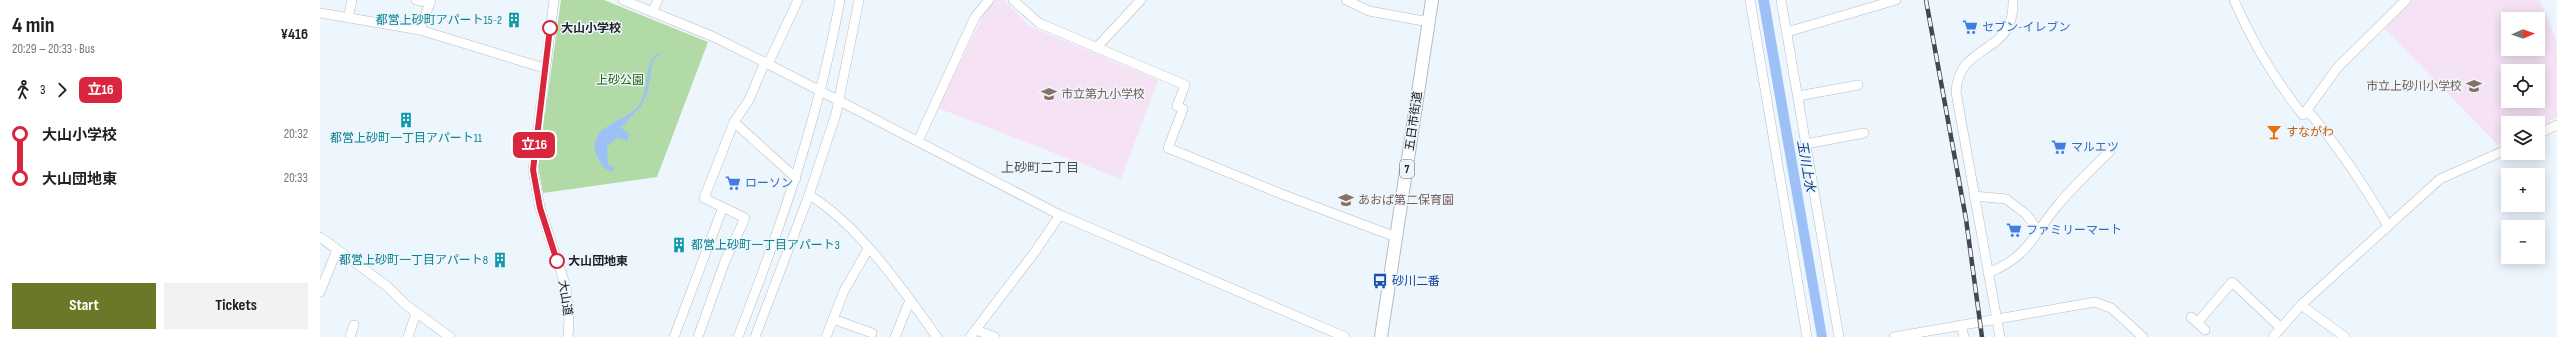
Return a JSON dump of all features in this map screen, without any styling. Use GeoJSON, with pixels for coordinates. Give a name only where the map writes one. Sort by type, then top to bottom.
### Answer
{"type":"FeatureCollection","features":[{"type":"Feature","properties":{"kind":"main road","name":"五日市街道"},"geometry":{"type":"LineString","coordinates":[[1381,337],[1432,0]]}},
{"type":"Feature","properties":{"kind":"street"},"geometry":{"type":"LineString","coordinates":[[348,18],[352,0]]}},
{"type":"Feature","properties":{"kind":"street"},"geometry":{"type":"LineString","coordinates":[[416,0],[430,1],[420,30]]}},
{"type":"Feature","properties":{"kind":"street","name":"大山道"},"geometry":{"type":"LineString","coordinates":[[554,0],[544,68],[533,170],[540,208],[566,287],[569,320],[568,337]]}},
{"type":"Feature","properties":{"kind":"street"},"geometry":{"type":"LineString","coordinates":[[623,0],[714,37],[767,63],[820,92],[839,100],[918,141],[986,179],[1060,215],[1345,337]]}},
{"type":"Feature","properties":{"kind":"street"},"geometry":{"type":"LineString","coordinates":[[652,12],[658,0]]}},
{"type":"Feature","properties":{"kind":"street"},"geometry":{"type":"LineString","coordinates":[[698,337],[726,261],[744,218],[704,198],[734,122],[749,100],[798,0]]}},
{"type":"Feature","properties":{"kind":"street"},"geometry":{"type":"LineString","coordinates":[[738,337],[796,178],[820,92],[840,0]]}},
{"type":"Feature","properties":{"kind":"street"},"geometry":{"type":"LineString","coordinates":[[755,337],[809,195],[839,100],[859,0]]}},
{"type":"Feature","properties":{"kind":"street"},"geometry":{"type":"LineString","coordinates":[[918,141],[975,18],[989,0]]}},
{"type":"Feature","properties":{"kind":"street"},"geometry":{"type":"LineString","coordinates":[[1013,0],[1039,23],[1184,85],[1177,106],[1183,109],[1168,148],[1284,195],[1396,237]]}},
{"type":"Feature","properties":{"kind":"street"},"geometry":{"type":"LineString","coordinates":[[1096,48],[1141,0]]}},
{"type":"Feature","properties":{"kind":"street"},"geometry":{"type":"LineString","coordinates":[[1346,0],[1369,11],[1429,22]]}},
{"type":"Feature","properties":{"kind":"street"},"geometry":{"type":"LineString","coordinates":[[1750,0],[1807,337]]}},
{"type":"Feature","properties":{"kind":"street"},"geometry":{"type":"LineString","coordinates":[[1781,0],[1839,337]]}},
{"type":"Feature","properties":{"kind":"street"},"geometry":{"type":"LineString","coordinates":[[1787,32],[1896,0]]}},
{"type":"Feature","properties":{"kind":"street"},"geometry":{"type":"LineString","coordinates":[[2000,337],[1957,100],[1957,79],[1967,61],[1994,44],[2007,31],[2013,17],[2013,0]]}},
{"type":"Feature","properties":{"kind":"street"},"geometry":{"type":"LineString","coordinates":[[2234,0],[2255,46],[2273,77],[2302,115],[2338,67],[2406,0]]}},
{"type":"Feature","properties":{"kind":"street"},"geometry":{"type":"LineString","coordinates":[[320,13],[420,30],[544,68]]}},
{"type":"Feature","properties":{"kind":"street"},"geometry":{"type":"LineString","coordinates":[[1798,96],[1858,85]]}},
{"type":"Feature","properties":{"kind":"street"},"geometry":{"type":"LineString","coordinates":[[2307,110],[2332,139],[2362,180],[2388,226]]}},
{"type":"Feature","properties":{"kind":"street"},"geometry":{"type":"LineString","coordinates":[[734,122],[796,178]]}},
{"type":"Feature","properties":{"kind":"street"},"geometry":{"type":"LineString","coordinates":[[2545,131],[2557,125]]}},
{"type":"Feature","properties":{"kind":"street"},"geometry":{"type":"LineString","coordinates":[[1806,144],[1864,133]]}},
{"type":"Feature","properties":{"kind":"street"},"geometry":{"type":"LineString","coordinates":[[1988,273],[2012,261],[2031,244],[2057,206],[2110,151]]}},
{"type":"Feature","properties":{"kind":"street"},"geometry":{"type":"LineString","coordinates":[[2273,337],[2301,305],[2440,179],[2501,151]]}},
{"type":"Feature","properties":{"kind":"street"},"geometry":{"type":"LineString","coordinates":[[809,195],[820,202],[868,249],[938,337]]}},
{"type":"Feature","properties":{"kind":"street"},"geometry":{"type":"LineString","coordinates":[[1974,196],[2006,199],[2026,214],[2039,232]]}},
{"type":"Feature","properties":{"kind":"street"},"geometry":{"type":"LineString","coordinates":[[674,337],[723,207]]}},
{"type":"Feature","properties":{"kind":"street"},"geometry":{"type":"LineString","coordinates":[[970,337],[1060,215]]}},
{"type":"Feature","properties":{"kind":"street"},"geometry":{"type":"LineString","coordinates":[[320,237],[387,286],[416,313],[450,337]]}},
{"type":"Feature","properties":{"kind":"street"},"geometry":{"type":"LineString","coordinates":[[826,337],[844,291],[868,249]]}},
{"type":"Feature","properties":{"kind":"street"},"geometry":{"type":"LineString","coordinates":[[320,292],[337,250]]}},
{"type":"Feature","properties":{"kind":"street"},"geometry":{"type":"LineString","coordinates":[[2205,330],[2195,319],[2232,282],[2281,328]]}},
{"type":"Feature","properties":{"kind":"street"},"geometry":{"type":"LineString","coordinates":[[895,337],[910,300]]}},
{"type":"Feature","properties":{"kind":"street"},"geometry":{"type":"LineString","coordinates":[[1894,337],[2095,302],[2111,308],[2143,337]]}},
{"type":"Feature","properties":{"kind":"street"},"geometry":{"type":"LineString","coordinates":[[2301,305],[2345,337]]}},
{"type":"Feature","properties":{"kind":"street"},"geometry":{"type":"LineString","coordinates":[[408,337],[416,313]]}},
{"type":"Feature","properties":{"kind":"street"},"geometry":{"type":"LineString","coordinates":[[833,319],[872,334]]}},
{"type":"Feature","properties":{"kind":"street"},"geometry":{"type":"LineString","coordinates":[[350,337],[354,325]]}},
{"type":"Feature","properties":{"kind":"street"},"geometry":{"type":"LineString","coordinates":[[1962,325],[1964,337]]}},
{"type":"Feature","properties":{"kind":"street"},"geometry":{"type":"LineString","coordinates":[[976,330],[995,337]]}},
{"type":"Feature","properties":{"kind":"shaded area","name":"市立第九小学校"},"geometry":{"type":"Polygon","coordinates":[[[991,0],[1004,0],[1029,26],[1158,80],[1121,179],[938,108],[991,0]]]}},
{"type":"Feature","properties":{"kind":"shaded area","name":"市立上砂川小学校"},"geometry":{"type":"Polygon","coordinates":[[[2411,0],[2540,0],[2545,12],[2501,12],[2501,56],[2545,56],[2545,12],[2557,42],[2557,117],[2545,123],[2545,116],[2501,116],[2501,142],[2497,144],[2384,28],[2411,0]]]}},
{"type":"Feature","properties":{"kind":"green space","name":"上砂公園"},"geometry":{"type":"Polygon","coordinates":[[[561,0],[604,0],[708,42],[657,177],[543,193],[538,165],[561,0]]]}},
{"type":"Feature","properties":{"kind":"water"},"geometry":{"type":"Polygon","coordinates":[[[1758,0],[1769,0],[1827,337],[1817,337],[1758,0]]]}},
{"type":"Feature","properties":{"kind":"water"},"geometry":{"type":"Polygon","coordinates":[[[662,52],[653,60],[647,94],[641,106],[621,128],[629,133],[627,141],[618,137],[607,147],[608,164],[615,168],[611,172],[602,166],[597,156],[595,146],[597,137],[602,131],[633,111],[639,105],[643,98],[649,66],[656,55],[662,52]]]}},
{"type":"Feature","properties":{"kind":"railway"},"geometry":{"type":"LineString","coordinates":[[1926,0],[1966,219],[1982,337]]}},
{"type":"Feature","properties":{"kind":"bus line","name":"立16"},"geometry":{"type":"LineString","coordinates":[[550,28],[533,153],[533,170],[540,208],[557,261]]}},
{"type":"Feature","properties":{"kind":"place","name":"都営上砂町アパート15-2"},"geometry":{"type":"Point","coordinates":[514,20]}},
{"type":"Feature","properties":{"kind":"place","name":"セブン-イレブン"},"geometry":{"type":"Point","coordinates":[1970,27]}},
{"type":"Feature","properties":{"kind":"place","name":"大山小学校"},"geometry":{"type":"Point","coordinates":[550,28]}},
{"type":"Feature","properties":{"kind":"place","name":"市立上砂川小学校"},"geometry":{"type":"Point","coordinates":[2474,86]}},
{"type":"Feature","properties":{"kind":"place","name":"市立第九小学校"},"geometry":{"type":"Point","coordinates":[1049,94]}},
{"type":"Feature","properties":{"kind":"place","name":"都営上砂町一丁目アパート11"},"geometry":{"type":"Point","coordinates":[406,120]}},
{"type":"Feature","properties":{"kind":"place","name":"すながわ"},"geometry":{"type":"Point","coordinates":[2274,132]}},
{"type":"Feature","properties":{"kind":"place","name":"マルエツ"},"geometry":{"type":"Point","coordinates":[2059,147]}},
{"type":"Feature","properties":{"kind":"place","name":"ローソン"},"geometry":{"type":"Point","coordinates":[733,183]}},
{"type":"Feature","properties":{"kind":"place","name":"あおば第二保育園"},"geometry":{"type":"Point","coordinates":[1346,200]}},
{"type":"Feature","properties":{"kind":"place","name":"ファミリーマート"},"geometry":{"type":"Point","coordinates":[2014,230]}},
{"type":"Feature","properties":{"kind":"place","name":"都営上砂町一丁目アパート3"},"geometry":{"type":"Point","coordinates":[679,245]}},
{"type":"Feature","properties":{"kind":"place","name":"都営上砂町一丁目アパート8"},"geometry":{"type":"Point","coordinates":[500,260]}},
{"type":"Feature","properties":{"kind":"place","name":"大山団地東"},"geometry":{"type":"Point","coordinates":[557,261]}},
{"type":"Feature","properties":{"kind":"place","name":"砂川二番"},"geometry":{"type":"Point","coordinates":[1380,281]}},
{"type":"Feature","properties":{"kind":"district","name":"上砂町二丁目"},"geometry":{"type":"Point","coordinates":[1040,168]}},
{"type":"Feature","properties":{"kind":"water label","name":"玉川上水"},"geometry":{"type":"Point","coordinates":[1806,166]}}]}
